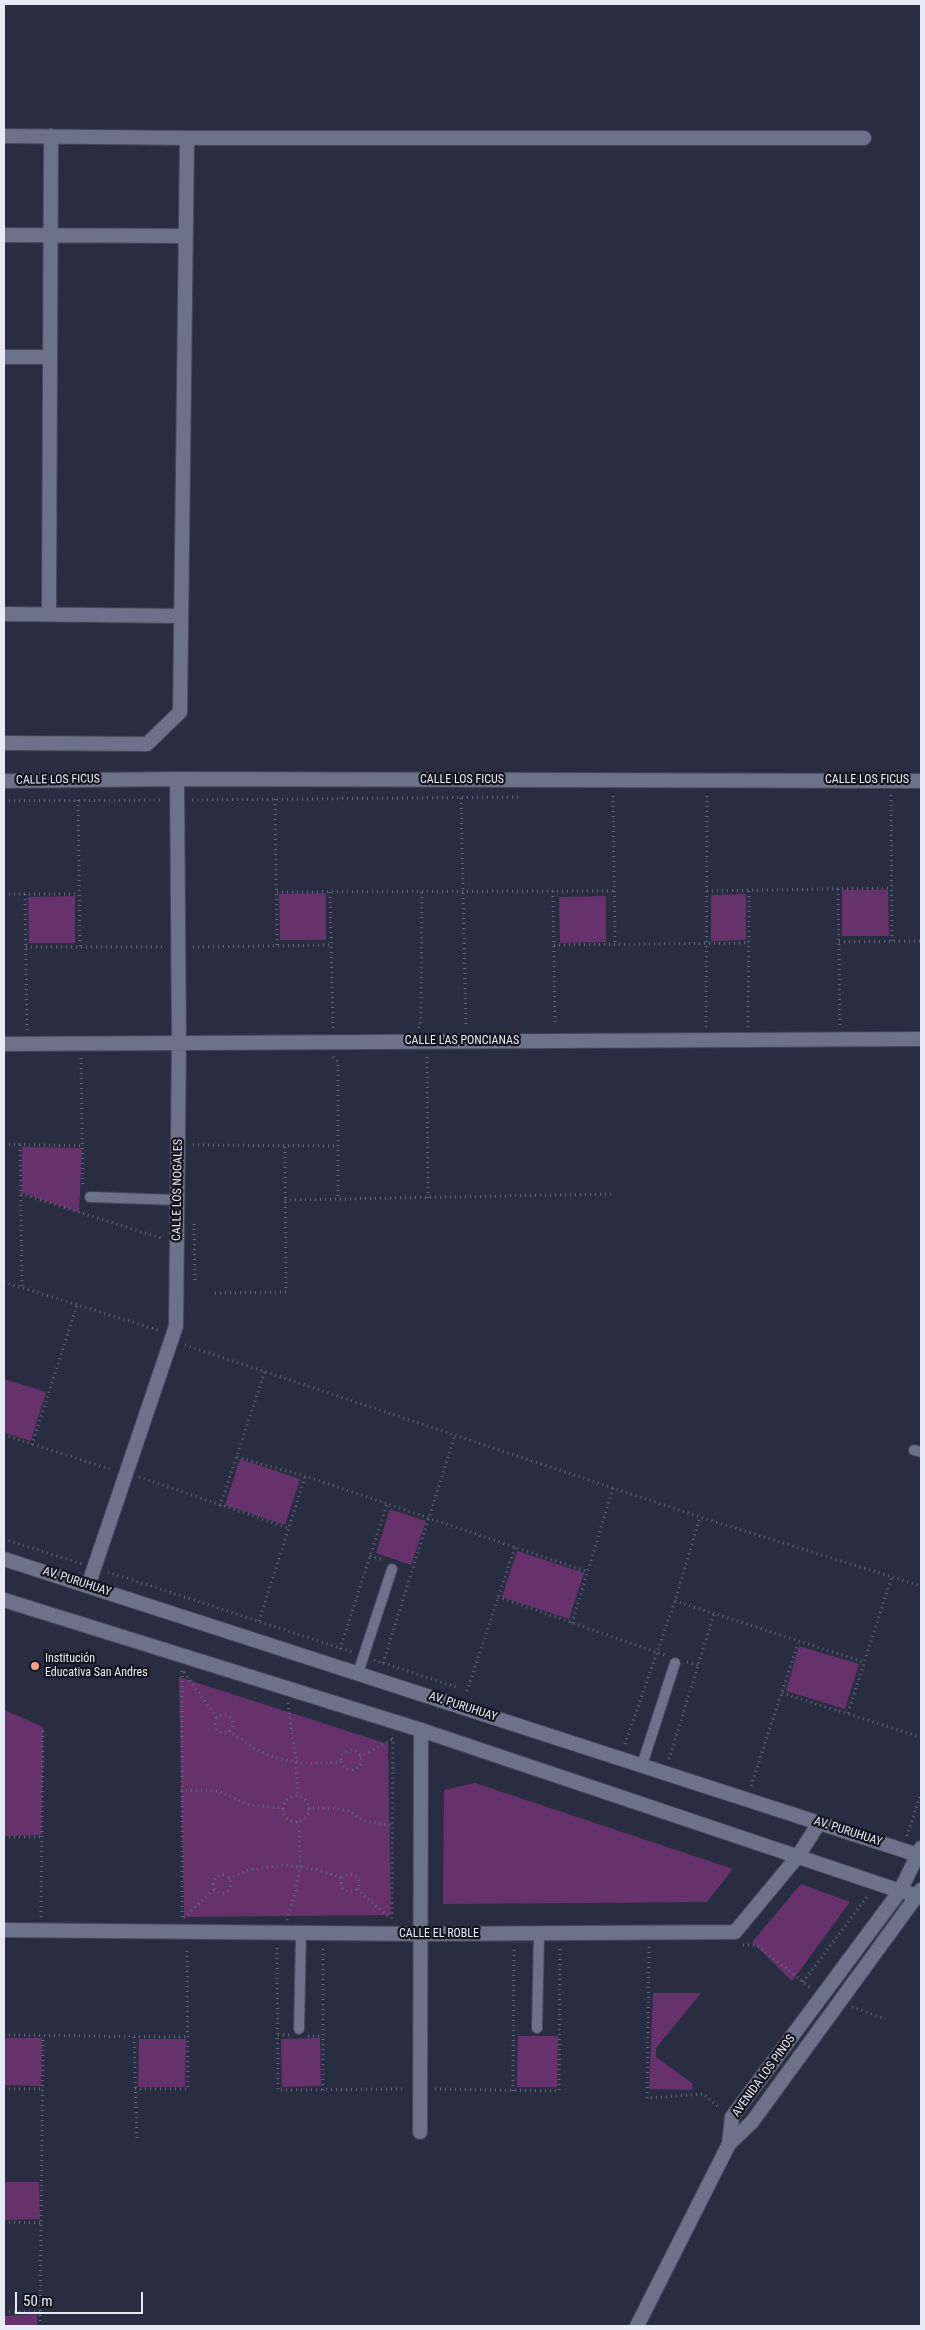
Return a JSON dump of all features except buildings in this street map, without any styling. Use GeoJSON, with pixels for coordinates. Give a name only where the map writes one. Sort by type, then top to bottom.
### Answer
{"type":"FeatureCollection","features":[{"type":"Feature","properties":{"kind":"street"},"geometry":{"type":"LineString","coordinates":[[4,136],[187,138],[864,138]]}},
{"type":"Feature","properties":{"kind":"street"},"geometry":{"type":"LineString","coordinates":[[49,614],[51,136]]}},
{"type":"Feature","properties":{"kind":"street"},"geometry":{"type":"LineString","coordinates":[[4,743],[147,744],[180,712],[187,138]]}},
{"type":"Feature","properties":{"kind":"street"},"geometry":{"type":"LineString","coordinates":[[4,235],[186,236]]}},
{"type":"Feature","properties":{"kind":"street"},"geometry":{"type":"LineString","coordinates":[[4,356],[50,357]]}},
{"type":"Feature","properties":{"kind":"street"},"geometry":{"type":"LineString","coordinates":[[4,614],[181,616]]}},
{"type":"Feature","properties":{"kind":"street","name":"CALLE LOS FICUS"},"geometry":{"type":"LineString","coordinates":[[4,781],[177,779],[921,781]]}},
{"type":"Feature","properties":{"kind":"street","name":"CALLE LOS NOGALES"},"geometry":{"type":"LineString","coordinates":[[88,1586],[166,1335],[176,1326],[179,1042],[177,779]]}},
{"type":"Feature","properties":{"kind":"street","name":"CALLE LAS PONCIANAS"},"geometry":{"type":"LineString","coordinates":[[4,1044],[921,1039]]}},
{"type":"Feature","properties":{"kind":"street","name":"AV. PURUHUAY"},"geometry":{"type":"LineString","coordinates":[[4,1559],[819,1822],[921,1853]]}},
{"type":"Feature","properties":{"kind":"street"},"geometry":{"type":"LineString","coordinates":[[4,1600],[420,1730],[900,1891],[920,1894]]}},
{"type":"Feature","properties":{"kind":"street"},"geometry":{"type":"LineString","coordinates":[[420,1730],[420,2132]]}},
{"type":"Feature","properties":{"kind":"street","name":"CALLE EL ROBLE"},"geometry":{"type":"LineString","coordinates":[[4,1930],[187,1924],[298,1927],[324,1933],[735,1932],[798,1856],[819,1822]]}},
{"type":"Feature","properties":{"kind":"street","name":"AVENIDA LOS PINOS"},"geometry":{"type":"LineString","coordinates":[[729,2144],[732,2118],[900,1891],[921,1853]]}},
{"type":"Feature","properties":{"kind":"street","name":"AVENIDA LOS PINOS"},"geometry":{"type":"LineString","coordinates":[[729,2144],[752,2122],[920,1894]]}},
{"type":"Feature","properties":{"kind":"street"},"geometry":{"type":"LineString","coordinates":[[637,2326],[729,2144]]}},
{"type":"Feature","properties":{"kind":"lane"},"geometry":{"type":"LineString","coordinates":[[85,1199],[177,1200]]}},
{"type":"Feature","properties":{"kind":"lane"},"geometry":{"type":"LineString","coordinates":[[358,1673],[392,1569]]}},
{"type":"Feature","properties":{"kind":"lane"},"geometry":{"type":"LineString","coordinates":[[642,1765],[677,1660]]}},
{"type":"Feature","properties":{"kind":"lane"},"geometry":{"type":"LineString","coordinates":[[298,1927],[299,2029]]}},
{"type":"Feature","properties":{"kind":"lane"},"geometry":{"type":"LineString","coordinates":[[537,2028],[539,1933]]}},
{"type":"Feature","properties":{"kind":"path"},"geometry":{"type":"LineString","coordinates":[[891,794],[892,942]]}},
{"type":"Feature","properties":{"kind":"path"},"geometry":{"type":"LineString","coordinates":[[706,1028],[707,795]]}},
{"type":"Feature","properties":{"kind":"path"},"geometry":{"type":"LineString","coordinates":[[613,796],[615,944]]}},
{"type":"Feature","properties":{"kind":"path"},"geometry":{"type":"LineString","coordinates":[[461,798],[466,1029]]}},
{"type":"Feature","properties":{"kind":"path"},"geometry":{"type":"LineString","coordinates":[[275,799],[277,946]]}},
{"type":"Feature","properties":{"kind":"path"},"geometry":{"type":"LineString","coordinates":[[4,800],[177,800]]}},
{"type":"Feature","properties":{"kind":"path"},"geometry":{"type":"LineString","coordinates":[[78,800],[80,948]]}},
{"type":"Feature","properties":{"kind":"path"},"geometry":{"type":"LineString","coordinates":[[707,891],[892,888]]}},
{"type":"Feature","properties":{"kind":"path"},"geometry":{"type":"LineString","coordinates":[[838,889],[840,1027]]}},
{"type":"Feature","properties":{"kind":"path"},"geometry":{"type":"LineString","coordinates":[[748,1028],[749,890]]}},
{"type":"Feature","properties":{"kind":"path"},"geometry":{"type":"LineString","coordinates":[[553,891],[555,1029]]}},
{"type":"Feature","properties":{"kind":"path"},"geometry":{"type":"LineString","coordinates":[[277,892],[614,891]]}},
{"type":"Feature","properties":{"kind":"path"},"geometry":{"type":"LineString","coordinates":[[330,892],[332,1056],[338,1062],[338,1200]]}},
{"type":"Feature","properties":{"kind":"path"},"geometry":{"type":"LineString","coordinates":[[418,1031],[421,1020],[422,892]]}},
{"type":"Feature","properties":{"kind":"path"},"geometry":{"type":"LineString","coordinates":[[4,894],[78,894]]}},
{"type":"Feature","properties":{"kind":"path"},"geometry":{"type":"LineString","coordinates":[[25,894],[27,1033]]}},
{"type":"Feature","properties":{"kind":"path"},"geometry":{"type":"LineString","coordinates":[[839,942],[921,941]]}},
{"type":"Feature","properties":{"kind":"path"},"geometry":{"type":"LineString","coordinates":[[554,945],[748,943]]}},
{"type":"Feature","properties":{"kind":"path"},"geometry":{"type":"LineString","coordinates":[[190,947],[332,945]]}},
{"type":"Feature","properties":{"kind":"path"},"geometry":{"type":"LineString","coordinates":[[26,947],[164,947]]}},
{"type":"Feature","properties":{"kind":"path"},"geometry":{"type":"LineString","coordinates":[[420,1056],[428,1058],[428,1198]]}},
{"type":"Feature","properties":{"kind":"path"},"geometry":{"type":"LineString","coordinates":[[80,1058],[85,1199],[83,1214]]}},
{"type":"Feature","properties":{"kind":"path"},"geometry":{"type":"LineString","coordinates":[[4,1144],[83,1146]]}},
{"type":"Feature","properties":{"kind":"path"},"geometry":{"type":"LineString","coordinates":[[20,1145],[22,1288]]}},
{"type":"Feature","properties":{"kind":"path"},"geometry":{"type":"LineString","coordinates":[[193,1145],[338,1146]]}},
{"type":"Feature","properties":{"kind":"path"},"geometry":{"type":"LineString","coordinates":[[215,1293],[286,1292],[285,1147]]}},
{"type":"Feature","properties":{"kind":"path"},"geometry":{"type":"LineString","coordinates":[[21,1194],[168,1241]]}},
{"type":"Feature","properties":{"kind":"path"},"geometry":{"type":"LineString","coordinates":[[286,1200],[612,1194]]}},
{"type":"Feature","properties":{"kind":"path"},"geometry":{"type":"LineString","coordinates":[[4,1282],[166,1335],[265,1371],[700,1517],[921,1586]]}},
{"type":"Feature","properties":{"kind":"path"},"geometry":{"type":"LineString","coordinates":[[32,1445],[77,1305]]}},
{"type":"Feature","properties":{"kind":"path"},"geometry":{"type":"LineString","coordinates":[[220,1506],[265,1371]]}},
{"type":"Feature","properties":{"kind":"path"},"geometry":{"type":"LineString","coordinates":[[4,1435],[116,1470]]}},
{"type":"Feature","properties":{"kind":"path"},"geometry":{"type":"LineString","coordinates":[[383,1663],[455,1435]]}},
{"type":"Feature","properties":{"kind":"path"},"geometry":{"type":"LineString","coordinates":[[237,1457],[305,1476],[588,1572]]}},
{"type":"Feature","properties":{"kind":"path"},"geometry":{"type":"LineString","coordinates":[[259,1621],[305,1476]]}},
{"type":"Feature","properties":{"kind":"path"},"geometry":{"type":"LineString","coordinates":[[139,1477],[288,1528]]}},
{"type":"Feature","properties":{"kind":"path"},"geometry":{"type":"LineString","coordinates":[[572,1623],[613,1488]]}},
{"type":"Feature","properties":{"kind":"path"},"geometry":{"type":"LineString","coordinates":[[340,1648],[387,1504]]}},
{"type":"Feature","properties":{"kind":"path"},"geometry":{"type":"LineString","coordinates":[[625,1744],[675,1601],[700,1517]]}},
{"type":"Feature","properties":{"kind":"path"},"geometry":{"type":"LineString","coordinates":[[4,1539],[85,1565]]}},
{"type":"Feature","properties":{"kind":"path"},"geometry":{"type":"LineString","coordinates":[[467,1691],[515,1547]]}},
{"type":"Feature","properties":{"kind":"path"},"geometry":{"type":"LineString","coordinates":[[108,1572],[355,1653]]}},
{"type":"Feature","properties":{"kind":"path"},"geometry":{"type":"LineString","coordinates":[[848,1713],[892,1576]]}},
{"type":"Feature","properties":{"kind":"path"},"geometry":{"type":"LineString","coordinates":[[498,1597],[677,1660],[698,1665]]}},
{"type":"Feature","properties":{"kind":"path"},"geometry":{"type":"LineString","coordinates":[[675,1601],[798,1643],[864,1662]]}},
{"type":"Feature","properties":{"kind":"path"},"geometry":{"type":"LineString","coordinates":[[669,1759],[714,1613]]}},
{"type":"Feature","properties":{"kind":"path"},"geometry":{"type":"LineString","coordinates":[[751,1786],[798,1643]]}},
{"type":"Feature","properties":{"kind":"path"},"geometry":{"type":"LineString","coordinates":[[182,1667],[191,1670]]}},
{"type":"Feature","properties":{"kind":"path"},"geometry":{"type":"LineString","coordinates":[[182,1667],[187,1677],[218,1718]]}},
{"type":"Feature","properties":{"kind":"path"},"geometry":{"type":"LineString","coordinates":[[135,2090],[188,2089],[187,1924],[181,1790],[182,1667]]}},
{"type":"Feature","properties":{"kind":"path"},"geometry":{"type":"LineString","coordinates":[[782,1693],[921,1737]]}},
{"type":"Feature","properties":{"kind":"path"},"geometry":{"type":"LineString","coordinates":[[279,1700],[296,1706]]}},
{"type":"Feature","properties":{"kind":"path"},"geometry":{"type":"LineString","coordinates":[[288,1703],[296,1762],[298,1797]]}},
{"type":"Feature","properties":{"kind":"path"},"geometry":{"type":"LineString","coordinates":[[226,1716],[230,1718],[232,1727],[229,1731],[226,1733],[218,1731],[215,1727],[218,1718],[226,1716]]}},
{"type":"Feature","properties":{"kind":"path"},"geometry":{"type":"LineString","coordinates":[[41,1930],[43,1727]]}},
{"type":"Feature","properties":{"kind":"path"},"geometry":{"type":"LineString","coordinates":[[229,1731],[255,1749],[276,1758],[296,1762],[325,1764],[341,1762]]}},
{"type":"Feature","properties":{"kind":"path"},"geometry":{"type":"LineString","coordinates":[[385,1736],[393,1739]]}},
{"type":"Feature","properties":{"kind":"path"},"geometry":{"type":"LineString","coordinates":[[360,1757],[393,1739]]}},
{"type":"Feature","properties":{"kind":"path"},"geometry":{"type":"LineString","coordinates":[[392,1921],[393,1739]]}},
{"type":"Feature","properties":{"kind":"path"},"geometry":{"type":"LineString","coordinates":[[353,1750],[360,1757],[360,1763],[353,1770],[343,1767],[341,1762],[344,1753],[353,1750]]}},
{"type":"Feature","properties":{"kind":"path"},"geometry":{"type":"LineString","coordinates":[[181,1790],[219,1792],[249,1805],[283,1808]]}},
{"type":"Feature","properties":{"kind":"path"},"geometry":{"type":"LineString","coordinates":[[907,1837],[921,1794]]}},
{"type":"Feature","properties":{"kind":"path"},"geometry":{"type":"LineString","coordinates":[[298,1797],[306,1802],[308,1808],[306,1816],[299,1821],[288,1819],[283,1808],[285,1802],[290,1798],[298,1797]]}},
{"type":"Feature","properties":{"kind":"path"},"geometry":{"type":"LineString","coordinates":[[308,1808],[337,1809],[350,1812],[364,1821],[393,1824]]}},
{"type":"Feature","properties":{"kind":"path"},"geometry":{"type":"LineString","coordinates":[[278,2090],[277,1927],[286,1920],[296,1890],[300,1866],[299,1821]]}},
{"type":"Feature","properties":{"kind":"path"},"geometry":{"type":"LineString","coordinates":[[4,1837],[42,1837]]}},
{"type":"Feature","properties":{"kind":"path"},"geometry":{"type":"LineString","coordinates":[[229,1879],[248,1870],[264,1866],[300,1866],[343,1878]]}},
{"type":"Feature","properties":{"kind":"path"},"geometry":{"type":"LineString","coordinates":[[346,1875],[355,1876],[358,1879],[357,1888],[350,1892],[346,1891],[341,1883],[343,1878],[346,1875]]}},
{"type":"Feature","properties":{"kind":"path"},"geometry":{"type":"LineString","coordinates":[[187,1924],[214,1889],[213,1882],[218,1876],[227,1876],[229,1879]]}},
{"type":"Feature","properties":{"kind":"path"},"geometry":{"type":"LineString","coordinates":[[214,1889],[219,1892],[229,1890],[229,1879]]}},
{"type":"Feature","properties":{"kind":"path"},"geometry":{"type":"LineString","coordinates":[[803,1982],[877,1883]]}},
{"type":"Feature","properties":{"kind":"path"},"geometry":{"type":"LineString","coordinates":[[357,1888],[392,1921]]}},
{"type":"Feature","properties":{"kind":"path"},"geometry":{"type":"LineString","coordinates":[[286,1920],[298,1927]]}},
{"type":"Feature","properties":{"kind":"path"},"geometry":{"type":"LineString","coordinates":[[173,1921],[187,1924]]}},
{"type":"Feature","properties":{"kind":"path"},"geometry":{"type":"LineString","coordinates":[[383,1921],[392,1921]]}},
{"type":"Feature","properties":{"kind":"path"},"geometry":{"type":"LineString","coordinates":[[323,2090],[324,1933]]}},
{"type":"Feature","properties":{"kind":"path"},"geometry":{"type":"LineString","coordinates":[[737,1945],[756,1945],[821,1997]]}},
{"type":"Feature","properties":{"kind":"path"},"geometry":{"type":"LineString","coordinates":[[639,1946],[659,1946]]}},
{"type":"Feature","properties":{"kind":"path"},"geometry":{"type":"LineString","coordinates":[[649,1946],[647,2098],[703,2094],[732,2118]]}},
{"type":"Feature","properties":{"kind":"path"},"geometry":{"type":"LineString","coordinates":[[552,1948],[570,1947]]}},
{"type":"Feature","properties":{"kind":"path"},"geometry":{"type":"LineString","coordinates":[[559,2091],[560,1948]]}},
{"type":"Feature","properties":{"kind":"path"},"geometry":{"type":"LineString","coordinates":[[513,2091],[514,1949]]}},
{"type":"Feature","properties":{"kind":"path"},"geometry":{"type":"LineString","coordinates":[[840,2003],[884,2019]]}},
{"type":"Feature","properties":{"kind":"path"},"geometry":{"type":"LineString","coordinates":[[4,2035],[188,2037]]}},
{"type":"Feature","properties":{"kind":"path"},"geometry":{"type":"LineString","coordinates":[[40,2326],[43,2036]]}},
{"type":"Feature","properties":{"kind":"path"},"geometry":{"type":"LineString","coordinates":[[134,2037],[137,2141]]}},
{"type":"Feature","properties":{"kind":"path"},"geometry":{"type":"LineString","coordinates":[[4,2089],[42,2089]]}},
{"type":"Feature","properties":{"kind":"path"},"geometry":{"type":"LineString","coordinates":[[4,2222],[41,2223]]}},
{"type":"Feature","properties":{"kind":"path"},"geometry":{"type":"LineString","coordinates":[[4,2312],[40,2312]]}},
{"type":"Feature","properties":{"kind":"shaded area"},"geometry":{"type":"Polygon","coordinates":[[[842,890],[888,890],[889,936],[842,936],[842,890]]]}},
{"type":"Feature","properties":{"kind":"shaded area"},"geometry":{"type":"Polygon","coordinates":[[[326,893],[326,940],[280,940],[279,894],[326,893]]]}},
{"type":"Feature","properties":{"kind":"shaded area"},"geometry":{"type":"Polygon","coordinates":[[[746,894],[746,940],[711,941],[711,895],[746,894]]]}},
{"type":"Feature","properties":{"kind":"shaded area"},"geometry":{"type":"Polygon","coordinates":[[[75,896],[75,943],[29,943],[28,897],[75,896]]]}},
{"type":"Feature","properties":{"kind":"shaded area"},"geometry":{"type":"Polygon","coordinates":[[[606,896],[606,942],[560,943],[559,897],[606,896]]]}},
{"type":"Feature","properties":{"kind":"shaded area"},"geometry":{"type":"Polygon","coordinates":[[[22,1147],[82,1148],[79,1212],[22,1193],[22,1147]]]}},
{"type":"Feature","properties":{"kind":"shaded area"},"geometry":{"type":"Polygon","coordinates":[[[4,1379],[46,1392],[31,1441],[4,1433],[4,1379]]]}},
{"type":"Feature","properties":{"kind":"shaded area"},"geometry":{"type":"Polygon","coordinates":[[[240,1459],[300,1479],[285,1525],[225,1505],[240,1459]]]}},
{"type":"Feature","properties":{"kind":"shaded area"},"geometry":{"type":"Polygon","coordinates":[[[390,1509],[426,1521],[411,1565],[376,1553],[390,1509]]]}},
{"type":"Feature","properties":{"kind":"shaded area"},"geometry":{"type":"Polygon","coordinates":[[[517,1551],[584,1573],[569,1619],[502,1597],[517,1551]]]}},
{"type":"Feature","properties":{"kind":"shaded area"},"geometry":{"type":"Polygon","coordinates":[[[799,1646],[859,1664],[845,1709],[786,1691],[799,1646]]]}},
{"type":"Feature","properties":{"kind":"shaded area"},"geometry":{"type":"Polygon","coordinates":[[[179,1677],[388,1744],[391,1915],[184,1917],[179,1677]]]}},
{"type":"Feature","properties":{"kind":"shaded area"},"geometry":{"type":"Polygon","coordinates":[[[4,1710],[43,1727],[41,1835],[4,1836],[4,1710]]]}},
{"type":"Feature","properties":{"kind":"shaded area"},"geometry":{"type":"Polygon","coordinates":[[[475,1783],[733,1869],[707,1902],[443,1904],[444,1790],[475,1783]]]}},
{"type":"Feature","properties":{"kind":"shaded area"},"geometry":{"type":"Polygon","coordinates":[[[801,1884],[850,1902],[792,1981],[752,1942],[801,1884]]]}},
{"type":"Feature","properties":{"kind":"shaded area"},"geometry":{"type":"Polygon","coordinates":[[[653,1993],[701,1993],[656,2048],[656,2057],[693,2084],[692,2090],[649,2089],[653,1993]]]}},
{"type":"Feature","properties":{"kind":"shaded area"},"geometry":{"type":"Polygon","coordinates":[[[518,2036],[558,2036],[557,2087],[517,2087],[518,2036]]]}},
{"type":"Feature","properties":{"kind":"shaded area"},"geometry":{"type":"Polygon","coordinates":[[[4,2038],[42,2038],[41,2086],[4,2085],[4,2038]]]}},
{"type":"Feature","properties":{"kind":"shaded area"},"geometry":{"type":"Polygon","coordinates":[[[320,2038],[321,2086],[282,2087],[281,2039],[320,2038]]]}},
{"type":"Feature","properties":{"kind":"shaded area"},"geometry":{"type":"Polygon","coordinates":[[[139,2039],[186,2039],[185,2087],[138,2087],[139,2039]]]}},
{"type":"Feature","properties":{"kind":"shaded area"},"geometry":{"type":"Polygon","coordinates":[[[4,2182],[39,2182],[40,2219],[4,2220],[4,2182]]]}},
{"type":"Feature","properties":{"kind":"shaded area"},"geometry":{"type":"Polygon","coordinates":[[[37,2314],[37,2326],[4,2326],[4,2316],[37,2314]]]}},
{"type":"Feature","properties":{"kind":"place","name":"Institución Educativa San Andres"},"geometry":{"type":"Point","coordinates":[35,1666]}}]}
